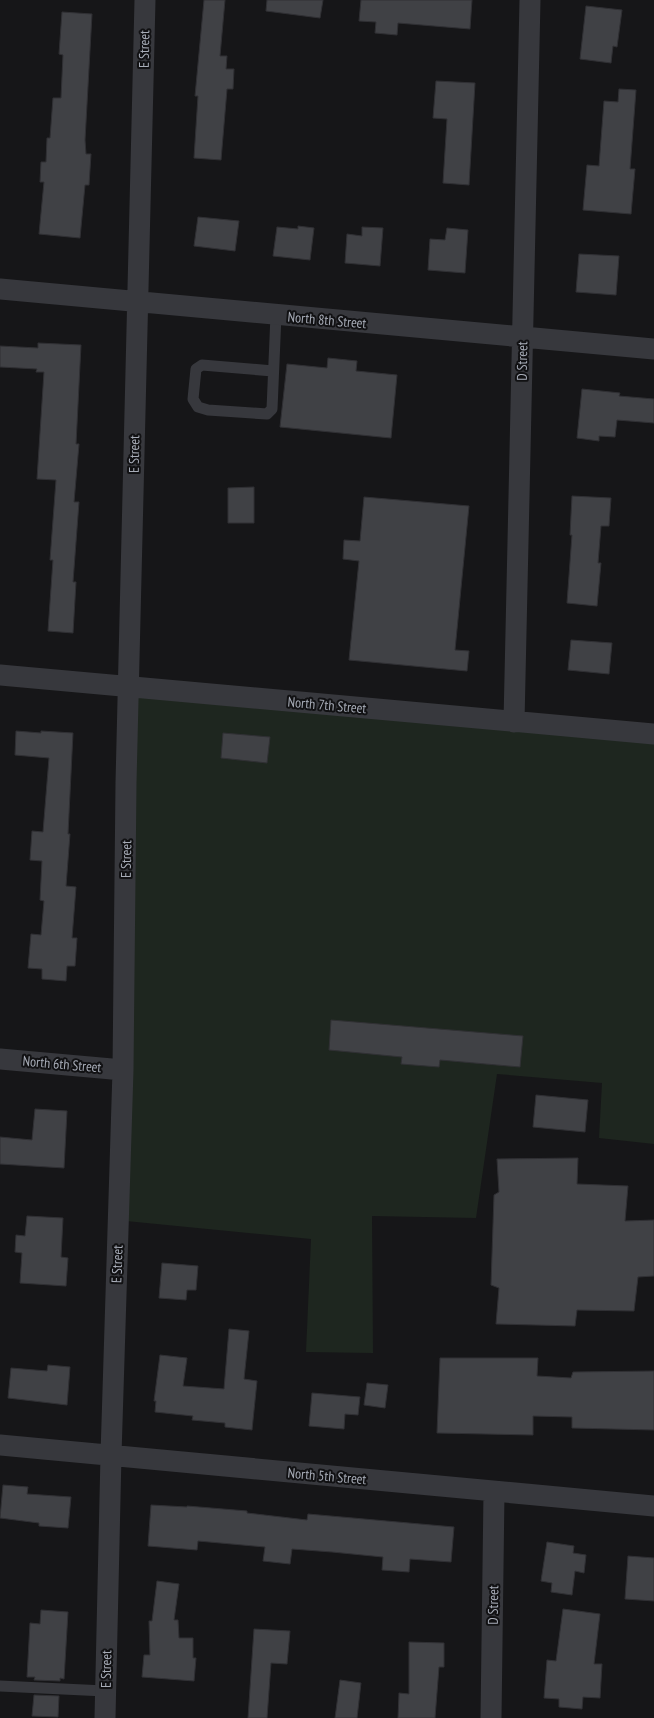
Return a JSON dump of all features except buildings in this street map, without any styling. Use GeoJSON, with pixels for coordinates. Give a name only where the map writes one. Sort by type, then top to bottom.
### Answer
{"type":"FeatureCollection","features":[{"type":"Feature","properties":{"kind":"street","name":"E Street"},"geometry":{"type":"LineString","coordinates":[[105,1718],[123,1070],[129,687],[145,0]]}},
{"type":"Feature","properties":{"kind":"street","name":"D Street"},"geometry":{"type":"LineString","coordinates":[[514,722],[530,0]]}},
{"type":"Feature","properties":{"kind":"street","name":"North 8th Street"},"geometry":{"type":"LineString","coordinates":[[0,289],[654,349]]}},
{"type":"Feature","properties":{"kind":"street","name":"North 7th Street"},"geometry":{"type":"LineString","coordinates":[[0,675],[654,734]]}},
{"type":"Feature","properties":{"kind":"street","name":"North 6th Street"},"geometry":{"type":"LineString","coordinates":[[0,1059],[123,1070]]}},
{"type":"Feature","properties":{"kind":"street","name":"North 5th Street"},"geometry":{"type":"LineString","coordinates":[[0,1445],[654,1506]]}},
{"type":"Feature","properties":{"kind":"street","name":"D Street"},"geometry":{"type":"LineString","coordinates":[[491,1718],[494,1492]]}},
{"type":"Feature","properties":{"kind":"lane"},"geometry":{"type":"LineString","coordinates":[[274,371],[202,365],[196,369],[193,399],[198,407],[208,410],[267,414],[272,409],[274,371],[276,315]]}},
{"type":"Feature","properties":{"kind":"lane"},"geometry":{"type":"LineString","coordinates":[[0,1686],[105,1691]]}},
{"type":"Feature","properties":{"kind":"shaded area"},"geometry":{"type":"Polygon","coordinates":[[[134,688],[654,733],[654,1144],[599,1138],[602,1083],[497,1074],[476,1218],[372,1216],[373,1353],[306,1352],[311,1239],[126,1221],[134,688]]]}}]}
